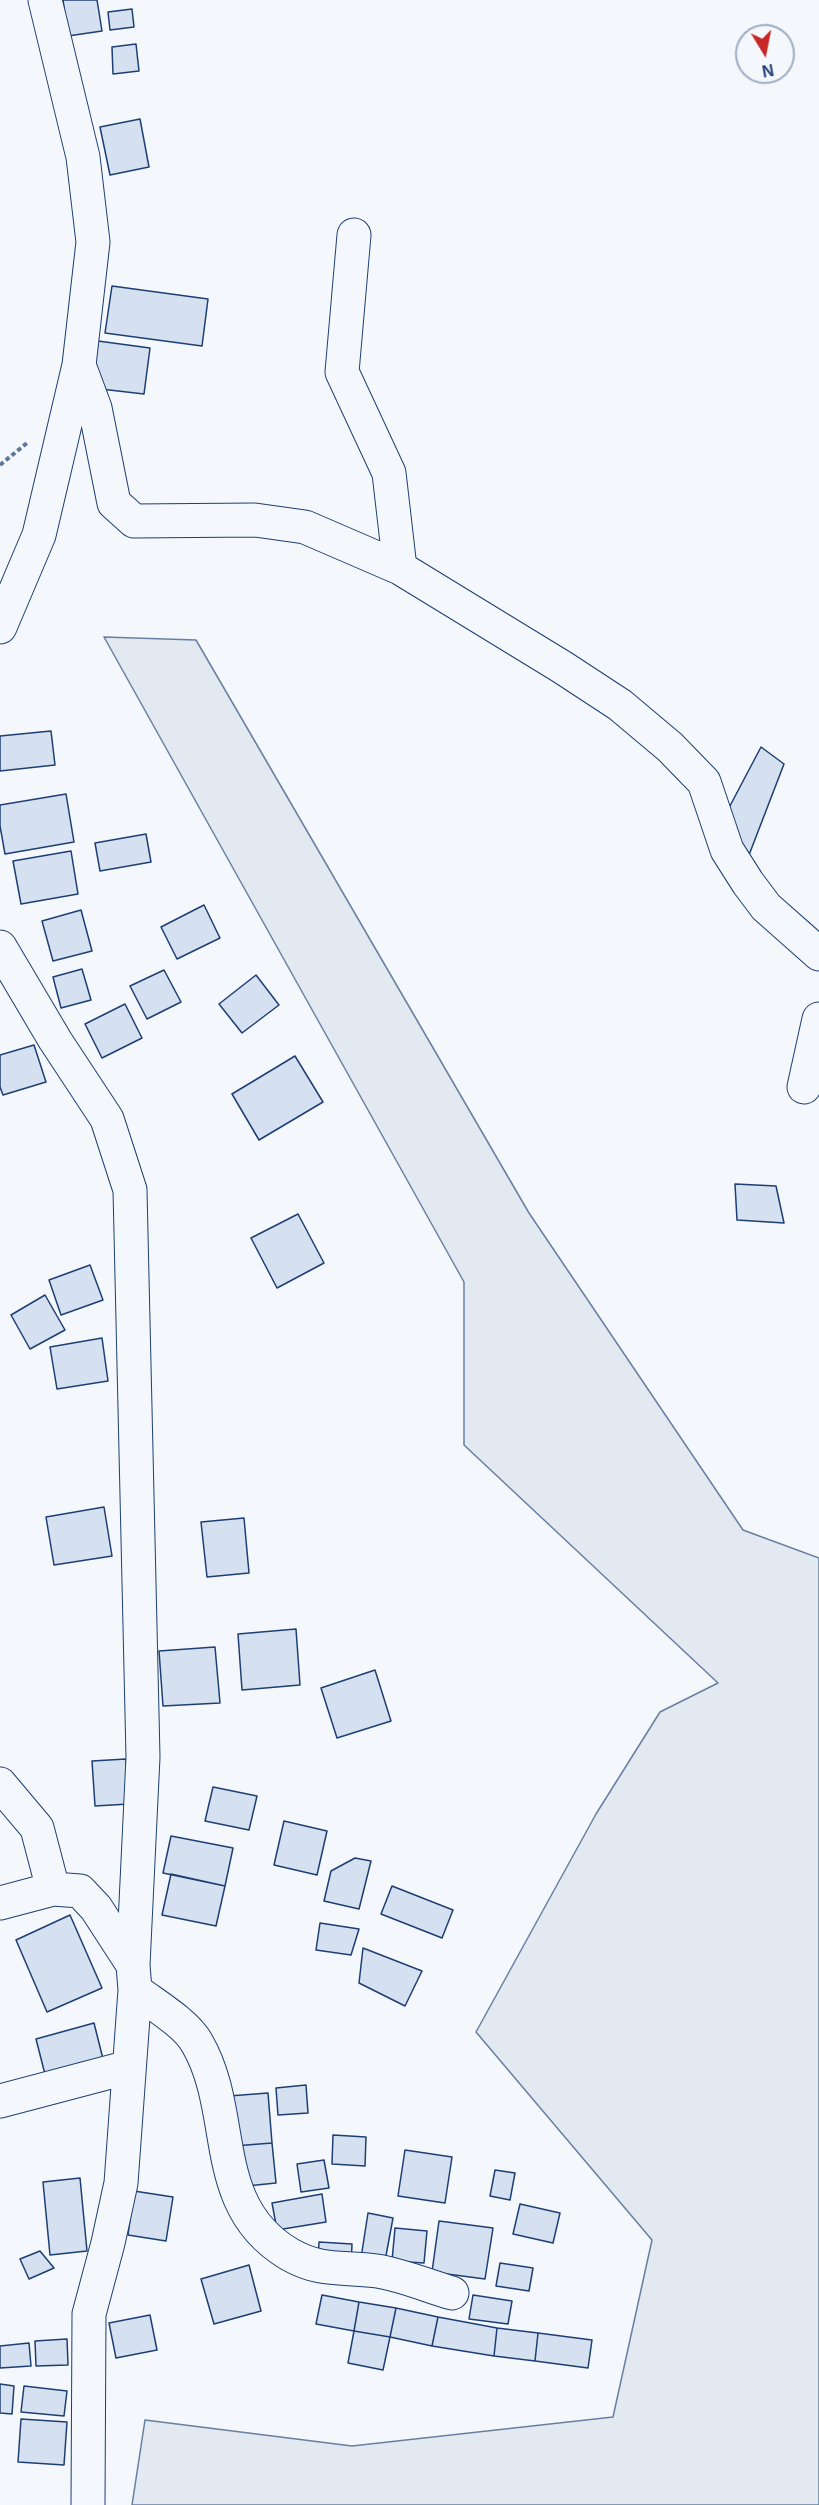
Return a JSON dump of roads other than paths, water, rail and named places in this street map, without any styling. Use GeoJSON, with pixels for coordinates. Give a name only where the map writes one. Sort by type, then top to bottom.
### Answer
{"type":"FeatureCollection","features":[{"type":"Feature","properties":{"kind":"street"},"geometry":{"type":"LineString","coordinates":[[0,627],[39,535],[79,366],[93,242],[84,158],[45,0]]}},
{"type":"Feature","properties":{"kind":"street"},"geometry":{"type":"LineString","coordinates":[[354,235],[342,372],[389,473],[400,568]]}},
{"type":"Feature","properties":{"kind":"street"},"geometry":{"type":"LineString","coordinates":[[79,366],[95,408],[114,503],[134,521],[255,520],[305,527],[400,568],[610,699],[670,747],[704,782],[727,850],[748,883],[766,907],[819,954]]}},
{"type":"Feature","properties":{"kind":"street"},"geometry":{"type":"LineString","coordinates":[[0,947],[55,1040],[107,1119],[130,1190],[143,1757],[134,1978],[121,2183],[89,2314],[88,2505]]}},
{"type":"Feature","properties":{"kind":"street"},"geometry":{"type":"LineString","coordinates":[[804,1087],[819,1019]]}},
{"type":"Feature","properties":{"kind":"street"},"geometry":{"type":"LineString","coordinates":[[0,1784],[37,1828],[53,1889]]}},
{"type":"Feature","properties":{"kind":"street"},"geometry":{"type":"LineString","coordinates":[[0,1903],[53,1889],[81,1891],[96,1908],[134,1978],[197,2042],[214,2087],[232,2183],[246,2213],[271,2240],[287,2253],[323,2268],[379,2271],[452,2293]]}},
{"type":"Feature","properties":{"kind":"street"},"geometry":{"type":"LineString","coordinates":[[0,2101],[129,2067]]}}]}
